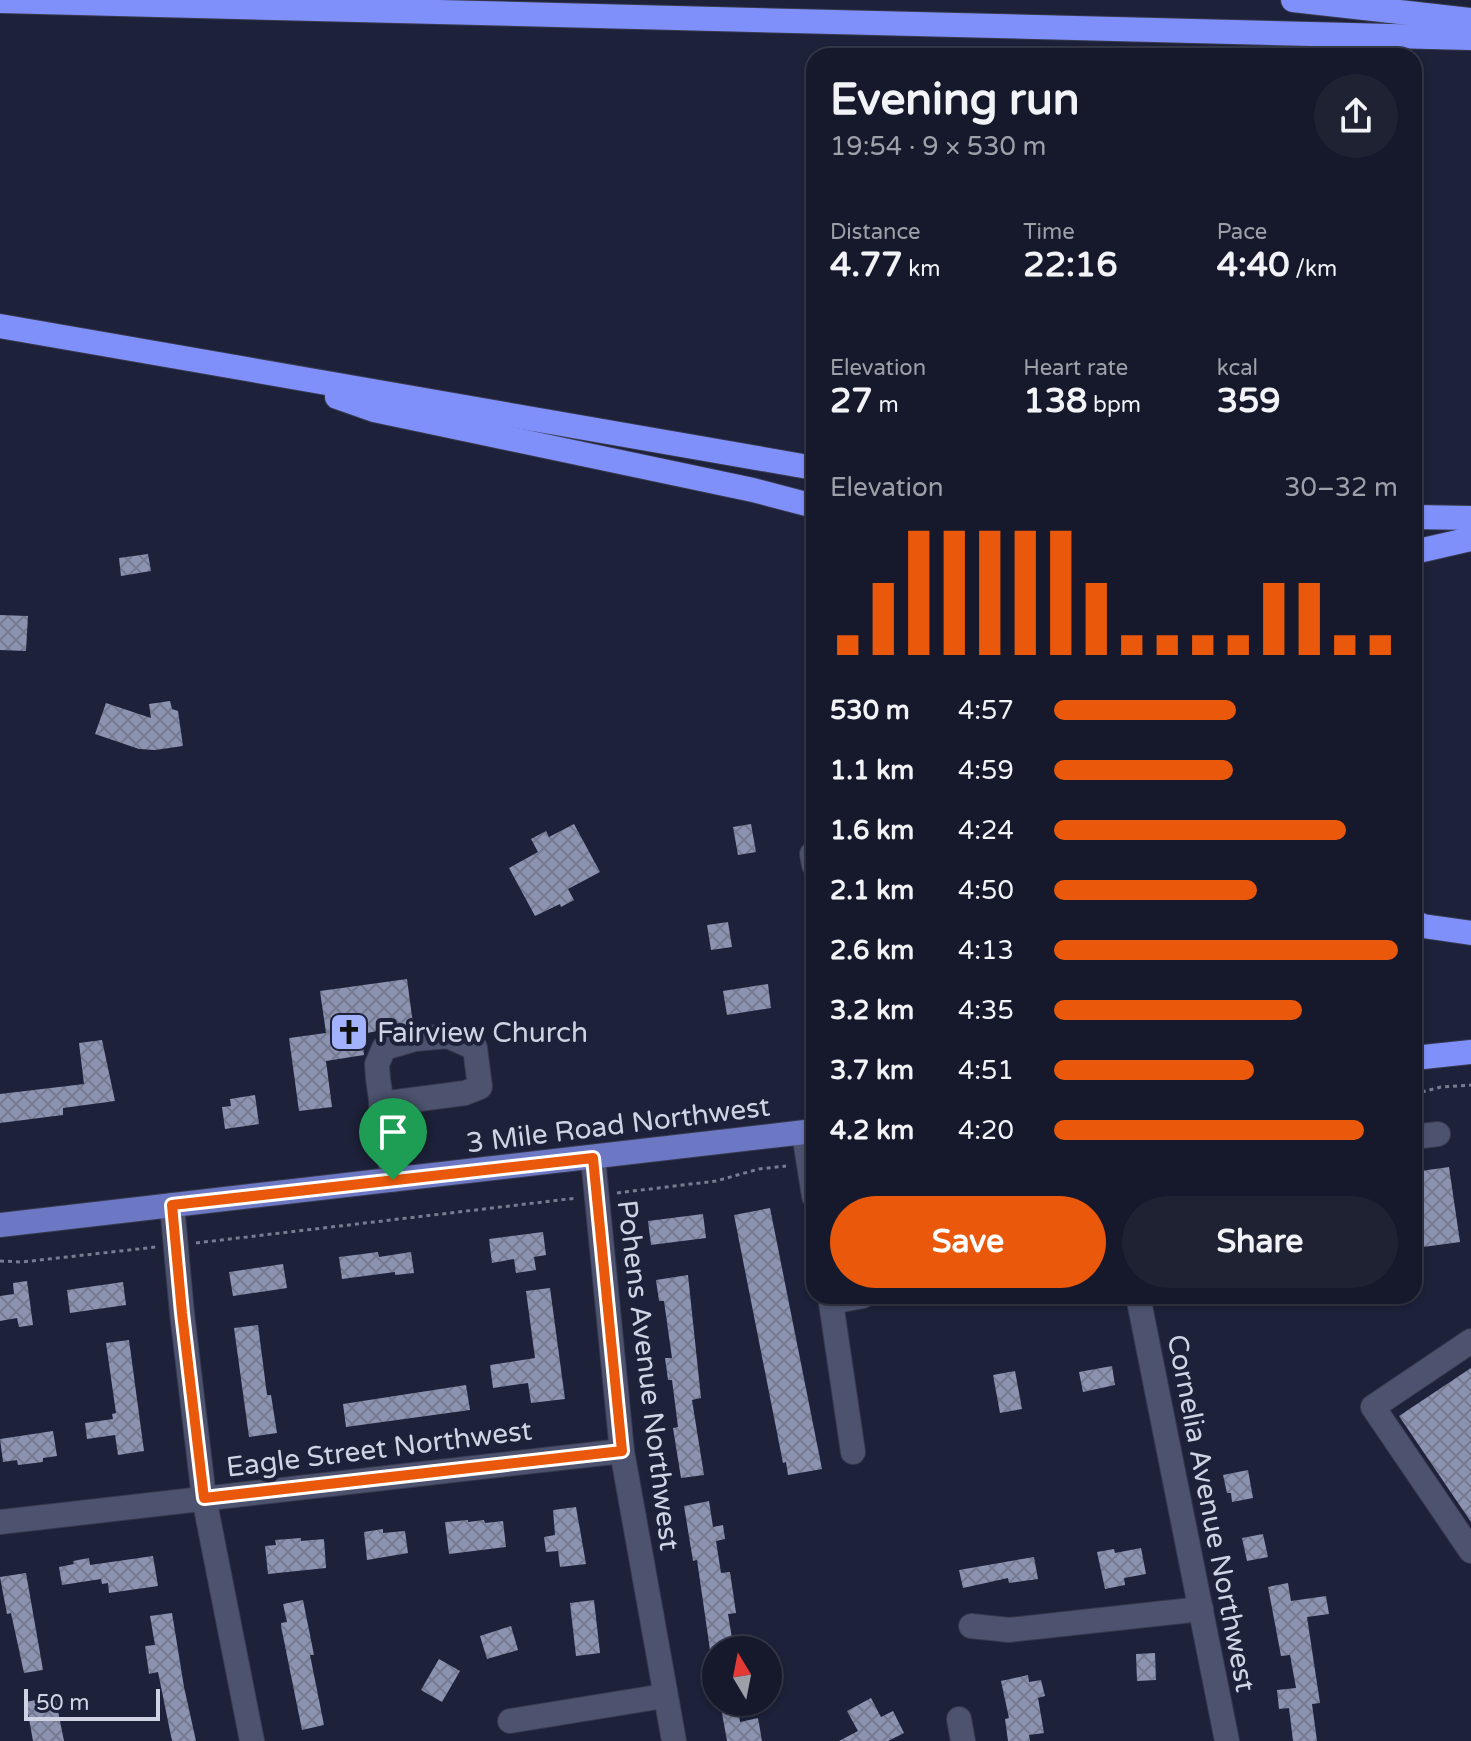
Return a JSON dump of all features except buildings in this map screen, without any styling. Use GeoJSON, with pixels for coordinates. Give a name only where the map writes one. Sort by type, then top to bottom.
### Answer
{"type":"FeatureCollection","features":[{"type":"Feature","properties":{"kind":"highway"},"geometry":{"type":"LineString","coordinates":[[58,3],[98,0]]}},
{"type":"Feature","properties":{"kind":"highway"},"geometry":{"type":"LineString","coordinates":[[1293,0],[1471,20]]}},
{"type":"Feature","properties":{"kind":"highway"},"geometry":{"type":"LineString","coordinates":[[0,1],[1471,38]]}},
{"type":"Feature","properties":{"kind":"highway"},"geometry":{"type":"LineString","coordinates":[[0,326],[806,467]]}},
{"type":"Feature","properties":{"kind":"highway"},"geometry":{"type":"LineString","coordinates":[[271,374],[374,410],[806,504]]}},
{"type":"Feature","properties":{"kind":"highway"},"geometry":{"type":"LineString","coordinates":[[1422,517],[1471,518]]}},
{"type":"Feature","properties":{"kind":"highway"},"geometry":{"type":"LineString","coordinates":[[1422,550],[1471,539]]}},
{"type":"Feature","properties":{"kind":"highway"},"geometry":{"type":"LineString","coordinates":[[1422,926],[1471,933]]}},
{"type":"Feature","properties":{"kind":"highway"},"geometry":{"type":"LineString","coordinates":[[1422,1057],[1471,1052]]}},
{"type":"Feature","properties":{"kind":"main road","name":"3 Mile Road Northwest"},"geometry":{"type":"LineString","coordinates":[[0,1225],[806,1132]]}},
{"type":"Feature","properties":{"kind":"street"},"geometry":{"type":"LineString","coordinates":[[381,1104],[393,1180]]}},
{"type":"Feature","properties":{"kind":"street","name":"Pohens Avenue Northwest"},"geometry":{"type":"LineString","coordinates":[[593,1158],[622,1451],[674,1741]]}},
{"type":"Feature","properties":{"kind":"street"},"geometry":{"type":"LineString","coordinates":[[172,1205],[204,1498],[252,1741]]}},
{"type":"Feature","properties":{"kind":"street"},"geometry":{"type":"LineString","coordinates":[[832,1304],[853,1452]]}},
{"type":"Feature","properties":{"kind":"street","name":"Cornelia Avenue Northwest"},"geometry":{"type":"LineString","coordinates":[[1140,1304],[1227,1741]]}},
{"type":"Feature","properties":{"kind":"street"},"geometry":{"type":"LineString","coordinates":[[1471,1341],[1373,1407],[1471,1551]]}},
{"type":"Feature","properties":{"kind":"street","name":"Eagle Street Northwest"},"geometry":{"type":"LineString","coordinates":[[0,1522],[622,1451]]}},
{"type":"Feature","properties":{"kind":"street"},"geometry":{"type":"LineString","coordinates":[[971,1626],[1009,1630],[1201,1609]]}},
{"type":"Feature","properties":{"kind":"street"},"geometry":{"type":"LineString","coordinates":[[510,1721],[664,1696]]}},
{"type":"Feature","properties":{"kind":"path"},"geometry":{"type":"LineString","coordinates":[[1422,1092],[1471,1085]]}},
{"type":"Feature","properties":{"kind":"path"},"geometry":{"type":"LineString","coordinates":[[0,1261],[22,1262],[596,1196],[716,1181],[759,1169],[806,1163]]}},
{"type":"Feature","properties":{"kind":"place","name":"Fairview Church"},"geometry":{"type":"Point","coordinates":[349,1032]}},
{"type":"Feature","properties":{"kind":"route"},"geometry":{"type":"LineString","coordinates":[[593,1158],[622,1451],[204,1498],[172,1205],[393,1180],[593,1158]]}}]}
